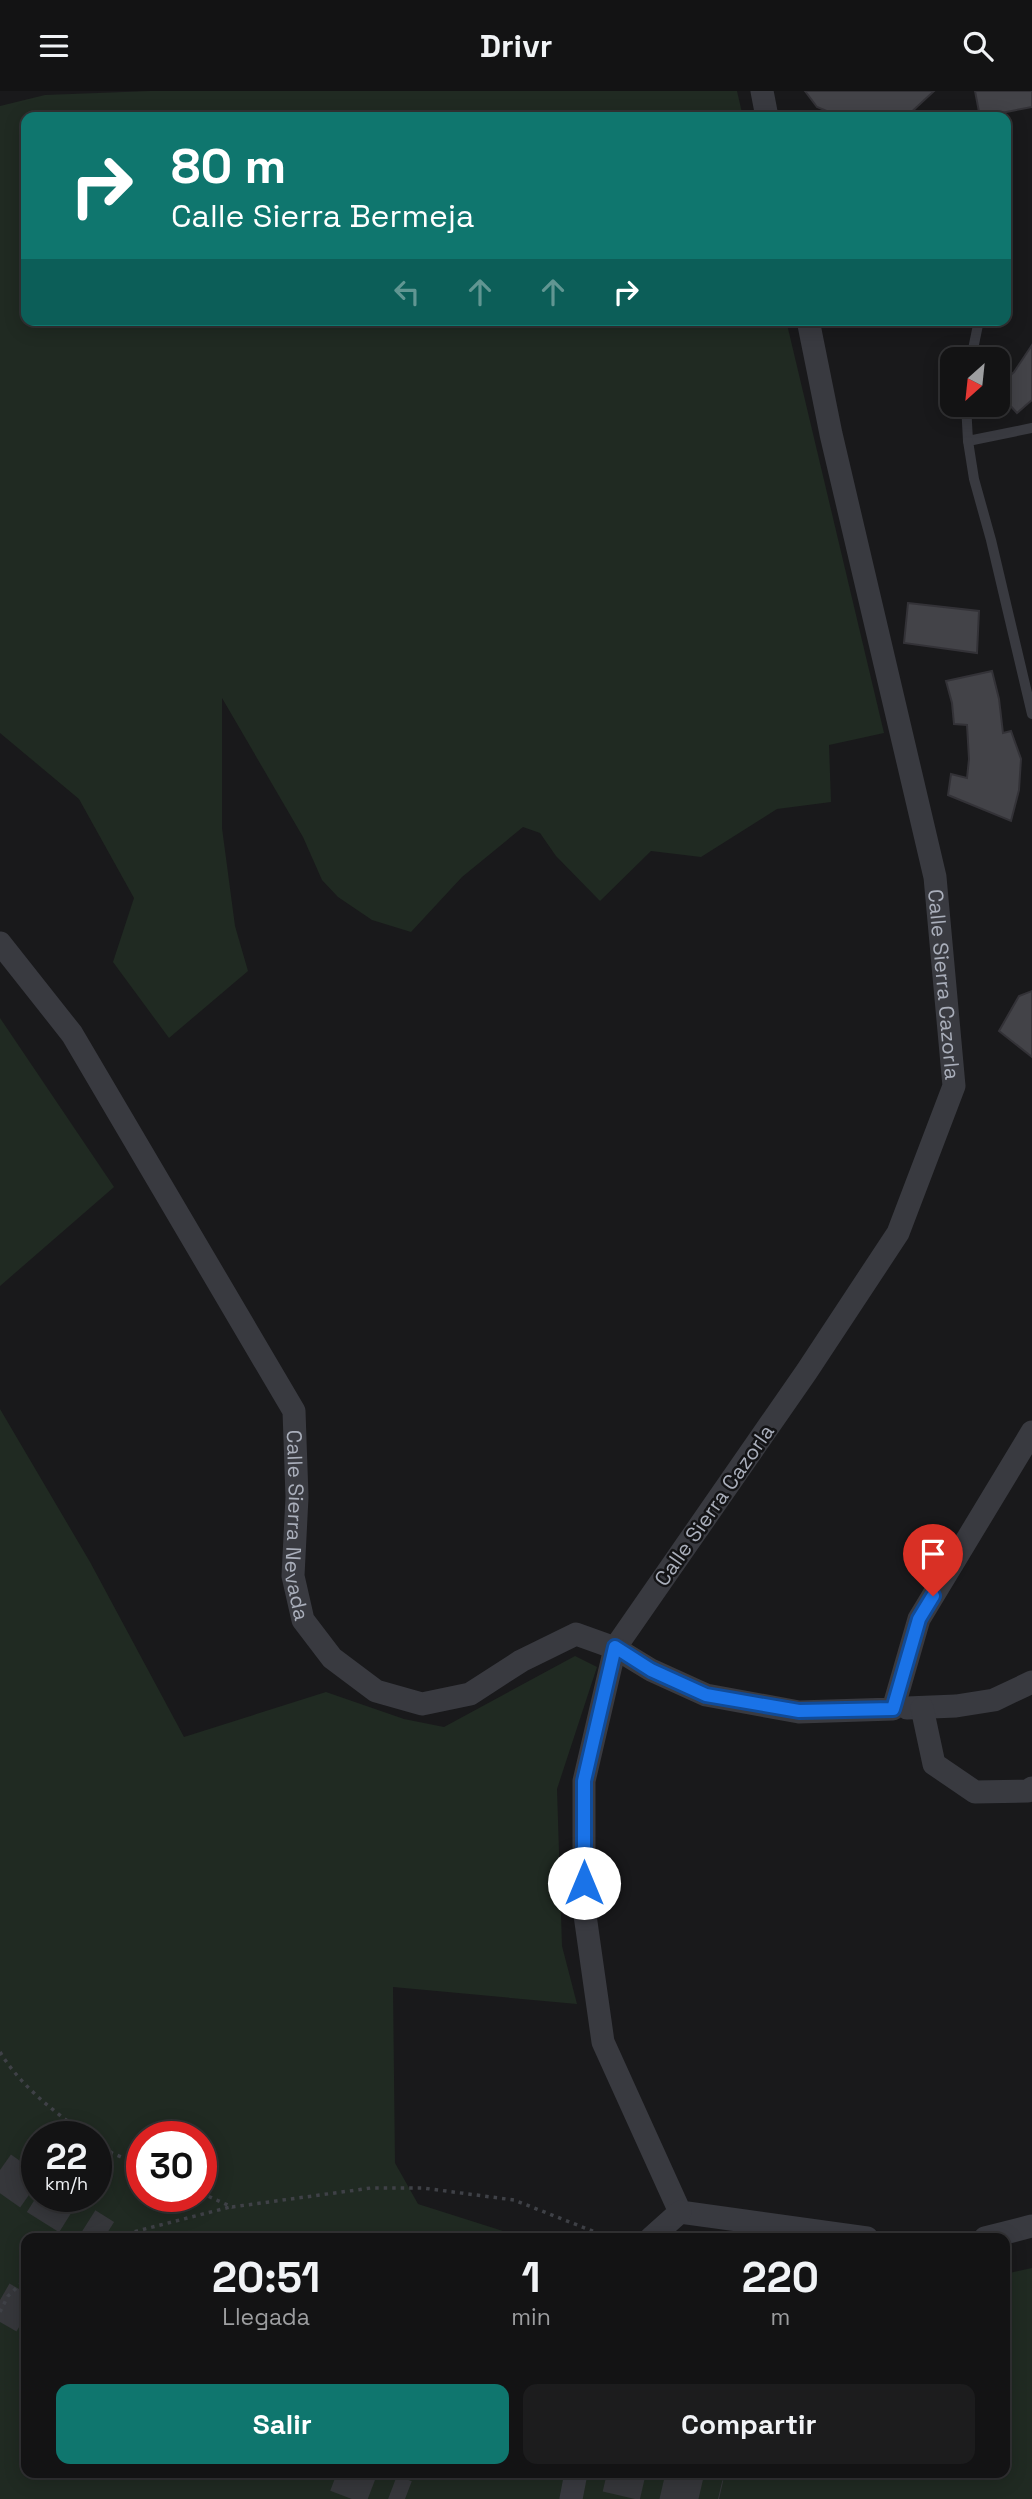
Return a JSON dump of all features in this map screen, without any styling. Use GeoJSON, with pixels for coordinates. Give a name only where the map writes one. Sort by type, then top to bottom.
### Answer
{"type":"FeatureCollection","features":[{"type":"Feature","properties":{"kind":"street"},"geometry":{"type":"LineString","coordinates":[[762,91],[767,112]]}},
{"type":"Feature","properties":{"kind":"street","name":"Calle Sierra Cazorla"},"geometry":{"type":"LineString","coordinates":[[615,1647],[807,1371],[898,1233],[954,1086],[935,877],[831,434],[809,326]]}},
{"type":"Feature","properties":{"kind":"street","name":"Calle Sierra Nevada"},"geometry":{"type":"LineString","coordinates":[[0,943],[72,1034],[294,1411],[297,1497],[293,1576],[303,1620],[332,1658],[376,1691],[422,1704],[470,1694],[520,1661],[576,1634],[615,1647],[651,1670],[706,1695],[799,1711],[956,1706],[994,1700],[1032,1682]]}},
{"type":"Feature","properties":{"kind":"street"},"geometry":{"type":"LineString","coordinates":[[893,1709],[919,1619],[1032,1433]]}},
{"type":"Feature","properties":{"kind":"street"},"geometry":{"type":"LineString","coordinates":[[615,1647],[584,1781],[584,1908],[603,2042],[680,2212]]}},
{"type":"Feature","properties":{"kind":"street"},"geometry":{"type":"LineString","coordinates":[[922,1708],[934,1764],[975,1791],[1028,1791],[1032,1788]]}},
{"type":"Feature","properties":{"kind":"street"},"geometry":{"type":"LineString","coordinates":[[657,2233],[680,2212],[831,2233]]}},
{"type":"Feature","properties":{"kind":"street"},"geometry":{"type":"LineString","coordinates":[[1005,2233],[1032,2226]]}},
{"type":"Feature","properties":{"kind":"street"},"geometry":{"type":"LineString","coordinates":[[571,2499],[575,2478]]}},
{"type":"Feature","properties":{"kind":"lane"},"geometry":{"type":"LineString","coordinates":[[973,347],[978,326]]}},
{"type":"Feature","properties":{"kind":"lane"},"geometry":{"type":"LineString","coordinates":[[967,417],[974,479],[1032,714]]}},
{"type":"Feature","properties":{"kind":"lane"},"geometry":{"type":"LineString","coordinates":[[968,442],[1032,428]]}},
{"type":"Feature","properties":{"kind":"path"},"geometry":{"type":"LineString","coordinates":[[0,2052],[13,2074],[67,2121]]}},
{"type":"Feature","properties":{"kind":"path"},"geometry":{"type":"LineString","coordinates":[[130,2233],[232,2207],[370,2188],[423,2188],[514,2200],[597,2233]]}},
{"type":"Feature","properties":{"kind":"path"},"geometry":{"type":"LineString","coordinates":[[217,2200],[232,2207]]}},
{"type":"Feature","properties":{"kind":"path"},"geometry":{"type":"LineString","coordinates":[[0,2312],[8,2296],[21,2284]]}},
{"type":"Feature","properties":{"kind":"shaded area"},"geometry":{"type":"Polygon","coordinates":[[[150,91],[737,91],[742,112],[21,112],[21,326],[787,326],[884,733],[829,745],[831,802],[777,809],[701,857],[651,851],[600,901],[556,856],[540,833],[523,827],[462,877],[411,932],[372,920],[338,897],[322,880],[303,837],[222,698],[222,828],[235,926],[248,971],[169,1038],[113,962],[134,898],[79,799],[0,733],[0,106],[45,95],[150,91]]]}},
{"type":"Feature","properties":{"kind":"shaded area"},"geometry":{"type":"Polygon","coordinates":[[[0,1018],[114,1187],[0,1286],[0,1018]]]}},
{"type":"Feature","properties":{"kind":"shaded area"},"geometry":{"type":"Polygon","coordinates":[[[0,1409],[90,1562],[184,1737],[326,1692],[404,1719],[444,1727],[575,1656],[597,1667],[557,1789],[562,1946],[577,2004],[393,1987],[395,2163],[418,2204],[509,2233],[21,2233],[21,2478],[1010,2478],[1010,2273],[1032,2268],[1032,2499],[0,2499],[0,1409]]]}},
{"type":"Feature","properties":{"kind":"building"},"geometry":{"type":"Polygon","coordinates":[[[805,91],[934,91],[911,112],[829,112],[817,107],[805,91]]]}},
{"type":"Feature","properties":{"kind":"building"},"geometry":{"type":"Polygon","coordinates":[[[975,91],[1032,91],[1032,107],[1006,112],[979,112],[975,91]]]}},
{"type":"Feature","properties":{"kind":"building"},"geometry":{"type":"Polygon","coordinates":[[[1032,345],[1032,400],[1017,413],[1010,405],[1010,376],[1032,345]]]}},
{"type":"Feature","properties":{"kind":"building"},"geometry":{"type":"Polygon","coordinates":[[[908,603],[979,611],[977,653],[904,643],[908,603]]]}},
{"type":"Feature","properties":{"kind":"building"},"geometry":{"type":"Polygon","coordinates":[[[992,671],[1003,733],[1011,731],[1021,759],[1019,790],[1011,821],[948,795],[951,774],[967,778],[969,759],[967,725],[954,724],[946,681],[992,671]]]}},
{"type":"Feature","properties":{"kind":"building"},"geometry":{"type":"Polygon","coordinates":[[[1032,991],[1032,1057],[999,1031],[1019,996],[1032,991]]]}},
{"type":"Feature","properties":{"kind":"tunnel"},"geometry":{"type":"LineString","coordinates":[[0,2170],[21,2185]]}},
{"type":"Feature","properties":{"kind":"tunnel"},"geometry":{"type":"LineString","coordinates":[[63,2212],[96,2233]]}},
{"type":"Feature","properties":{"kind":"tunnel"},"geometry":{"type":"LineString","coordinates":[[0,2300],[21,2312]]}},
{"type":"Feature","properties":{"kind":"tunnel"},"geometry":{"type":"LineString","coordinates":[[350,2478],[405,2499]]}},
{"type":"Feature","properties":{"kind":"tunnel"},"geometry":{"type":"LineString","coordinates":[[629,2478],[719,2499]]}},
{"type":"Feature","properties":{"kind":"route"},"geometry":{"type":"LineString","coordinates":[[584,1883],[584,1781],[615,1647],[651,1670],[706,1695],[799,1711],[893,1709],[919,1619],[933,1596]]}}]}
